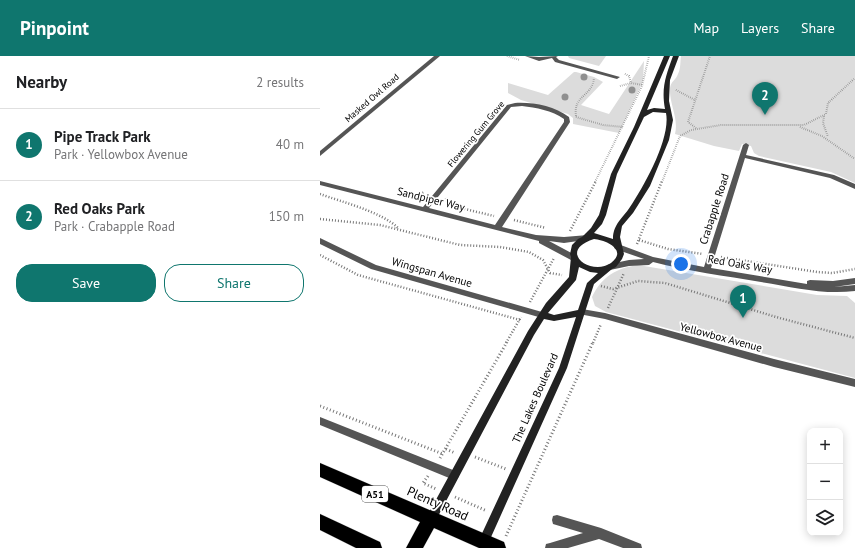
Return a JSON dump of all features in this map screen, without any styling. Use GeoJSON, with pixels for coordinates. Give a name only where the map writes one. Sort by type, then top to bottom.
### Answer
{"type":"FeatureCollection","features":[{"type":"Feature","properties":{"kind":"highway","name":"Plenty Road"},"geometry":{"type":"LineString","coordinates":[[320,470],[431,518],[481,545],[498,548]]}},
{"type":"Feature","properties":{"kind":"highway"},"geometry":{"type":"LineString","coordinates":[[414,548],[431,518]]}},
{"type":"Feature","properties":{"kind":"highway"},"geometry":{"type":"LineString","coordinates":[[320,522],[374,548]]}},
{"type":"Feature","properties":{"kind":"street","name":"Masked Owl Road"},"geometry":{"type":"LineString","coordinates":[[320,154],[437,56]]}},
{"type":"Feature","properties":{"kind":"street"},"geometry":{"type":"LineString","coordinates":[[528,56],[539,59],[554,57],[557,60],[617,77]]}},
{"type":"Feature","properties":{"kind":"street"},"geometry":{"type":"LineString","coordinates":[[431,518],[542,315],[573,278],[575,268],[573,249],[576,244],[594,230],[603,219],[610,184],[667,56]]}},
{"type":"Feature","properties":{"kind":"street"},"geometry":{"type":"LineString","coordinates":[[574,259],[579,264],[590,269],[602,269],[610,267],[619,258],[620,252],[616,237],[619,225],[632,211],[647,186],[666,140],[670,120],[666,80],[676,56]]}},
{"type":"Feature","properties":{"kind":"street","name":"Flowering Gum Grove"},"geometry":{"type":"LineString","coordinates":[[425,209],[509,106],[515,104],[545,108],[562,114],[567,118]]}},
{"type":"Feature","properties":{"kind":"street"},"geometry":{"type":"LineString","coordinates":[[641,116],[654,109],[669,112]]}},
{"type":"Feature","properties":{"kind":"street"},"geometry":{"type":"LineString","coordinates":[[497,228],[567,122],[567,118]]}},
{"type":"Feature","properties":{"kind":"street","name":"Crabapple Road"},"geometry":{"type":"LineString","coordinates":[[707,270],[710,255],[746,145]]}},
{"type":"Feature","properties":{"kind":"street"},"geometry":{"type":"LineString","coordinates":[[743,156],[826,174],[845,181],[855,187]]}},
{"type":"Feature","properties":{"kind":"street","name":"Sandpiper Way"},"geometry":{"type":"LineString","coordinates":[[320,183],[536,238],[564,240],[586,237]]}},
{"type":"Feature","properties":{"kind":"street"},"geometry":{"type":"LineString","coordinates":[[586,237],[601,236],[608,238],[618,246]]}},
{"type":"Feature","properties":{"kind":"street","name":"Sandpiper Way"},"geometry":{"type":"LineString","coordinates":[[536,238],[574,259]]}},
{"type":"Feature","properties":{"kind":"street","name":"Wingspan Avenue"},"geometry":{"type":"LineString","coordinates":[[320,241],[374,267],[542,315]]}},
{"type":"Feature","properties":{"kind":"street","name":"Red Oaks Way"},"geometry":{"type":"LineString","coordinates":[[618,246],[633,253],[665,262],[707,270],[809,288],[855,288]]}},
{"type":"Feature","properties":{"kind":"street","name":"Red Oaks Way"},"geometry":{"type":"LineString","coordinates":[[610,267],[641,261],[665,262]]}},
{"type":"Feature","properties":{"kind":"street","name":"The Lakes Boulevard"},"geometry":{"type":"LineString","coordinates":[[481,545],[563,368],[591,283],[610,267]]}},
{"type":"Feature","properties":{"kind":"street","name":"Red Oaks Way"},"geometry":{"type":"LineString","coordinates":[[787,283],[833,284],[855,281]]}},
{"type":"Feature","properties":{"kind":"street"},"geometry":{"type":"LineString","coordinates":[[542,315],[554,318],[582,312]]}},
{"type":"Feature","properties":{"kind":"street","name":"Yellowbox Avenue"},"geometry":{"type":"LineString","coordinates":[[582,312],[604,316],[774,363],[855,383]]}},
{"type":"Feature","properties":{"kind":"street"},"geometry":{"type":"LineString","coordinates":[[320,421],[454,475]]}},
{"type":"Feature","properties":{"kind":"street"},"geometry":{"type":"LineString","coordinates":[[557,520],[601,533],[637,548]]}},
{"type":"Feature","properties":{"kind":"street"},"geometry":{"type":"LineString","coordinates":[[550,548],[601,533]]}},
{"type":"Feature","properties":{"kind":"path"},"geometry":{"type":"LineString","coordinates":[[564,240],[605,164],[643,85],[645,77],[645,64],[649,56]]}},
{"type":"Feature","properties":{"kind":"path"},"geometry":{"type":"LineString","coordinates":[[696,128],[688,122],[710,56]]}},
{"type":"Feature","properties":{"kind":"path"},"geometry":{"type":"LineString","coordinates":[[576,117],[576,105],[580,97],[592,88],[595,76]]}},
{"type":"Feature","properties":{"kind":"path"},"geometry":{"type":"LineString","coordinates":[[829,139],[822,123],[824,115],[826,114],[828,103],[855,78]]}},
{"type":"Feature","properties":{"kind":"path"},"geometry":{"type":"LineString","coordinates":[[675,90],[695,100]]}},
{"type":"Feature","properties":{"kind":"path"},"geometry":{"type":"LineString","coordinates":[[633,253],[680,136],[685,132],[696,128],[715,126],[797,126],[804,125],[824,115]]}},
{"type":"Feature","properties":{"kind":"path"},"geometry":{"type":"LineString","coordinates":[[567,118],[576,117],[603,125],[623,127]]}},
{"type":"Feature","properties":{"kind":"path"},"geometry":{"type":"LineString","coordinates":[[797,126],[808,129],[829,139],[855,159]]}},
{"type":"Feature","properties":{"kind":"path"},"geometry":{"type":"LineString","coordinates":[[408,195],[415,197],[422,195],[429,188]]}},
{"type":"Feature","properties":{"kind":"path"},"geometry":{"type":"LineString","coordinates":[[450,193],[445,199],[448,205],[546,228]]}},
{"type":"Feature","properties":{"kind":"path"},"geometry":{"type":"LineString","coordinates":[[320,194],[385,219],[397,225],[399,229]]}},
{"type":"Feature","properties":{"kind":"path"},"geometry":{"type":"LineString","coordinates":[[639,240],[668,249],[817,272],[832,273],[855,269]]}},
{"type":"Feature","properties":{"kind":"path"},"geometry":{"type":"LineString","coordinates":[[558,250],[526,310],[446,449],[423,483],[512,521],[629,263]]}},
{"type":"Feature","properties":{"kind":"path"},"geometry":{"type":"LineString","coordinates":[[320,255],[358,275],[520,320]]}},
{"type":"Feature","properties":{"kind":"path"},"geometry":{"type":"LineString","coordinates":[[320,406],[443,454]]}},
{"type":"Feature","properties":{"kind":"path"},"geometry":{"type":"LineString","coordinates":[[446,449],[506,468],[512,477],[529,484]]}},
{"type":"Feature","properties":{"kind":"shaded area"},"geometry":{"type":"Polygon","coordinates":[[[568,56],[606,56],[599,66],[569,58],[568,56]]]}},
{"type":"Feature","properties":{"kind":"shaded area"},"geometry":{"type":"Polygon","coordinates":[[[681,56],[855,56],[855,183],[831,172],[759,156],[754,153],[751,146],[742,144],[739,151],[714,146],[675,134],[676,122],[670,88],[679,72],[681,56]]]}},
{"type":"Feature","properties":{"kind":"shaded area"},"geometry":{"type":"Polygon","coordinates":[[[644,61],[643,81],[619,133],[573,124],[573,118],[568,114],[521,100],[508,93],[508,83],[548,95],[574,72],[576,72],[594,77],[603,82],[581,105],[609,114],[644,61]]]}},
{"type":"Feature","properties":{"kind":"shaded area"},"geometry":{"type":"Polygon","coordinates":[[[638,265],[817,295],[847,296],[855,303],[855,378],[606,312],[595,306],[592,297],[605,278],[623,268],[638,265]]]}},
{"type":"Feature","properties":{"kind":"place","name":"Red Oaks Park"},"geometry":{"type":"Point","coordinates":[765,115]}},
{"type":"Feature","properties":{"kind":"place","name":"Pipe Track Park"},"geometry":{"type":"Point","coordinates":[743,318]}}]}
